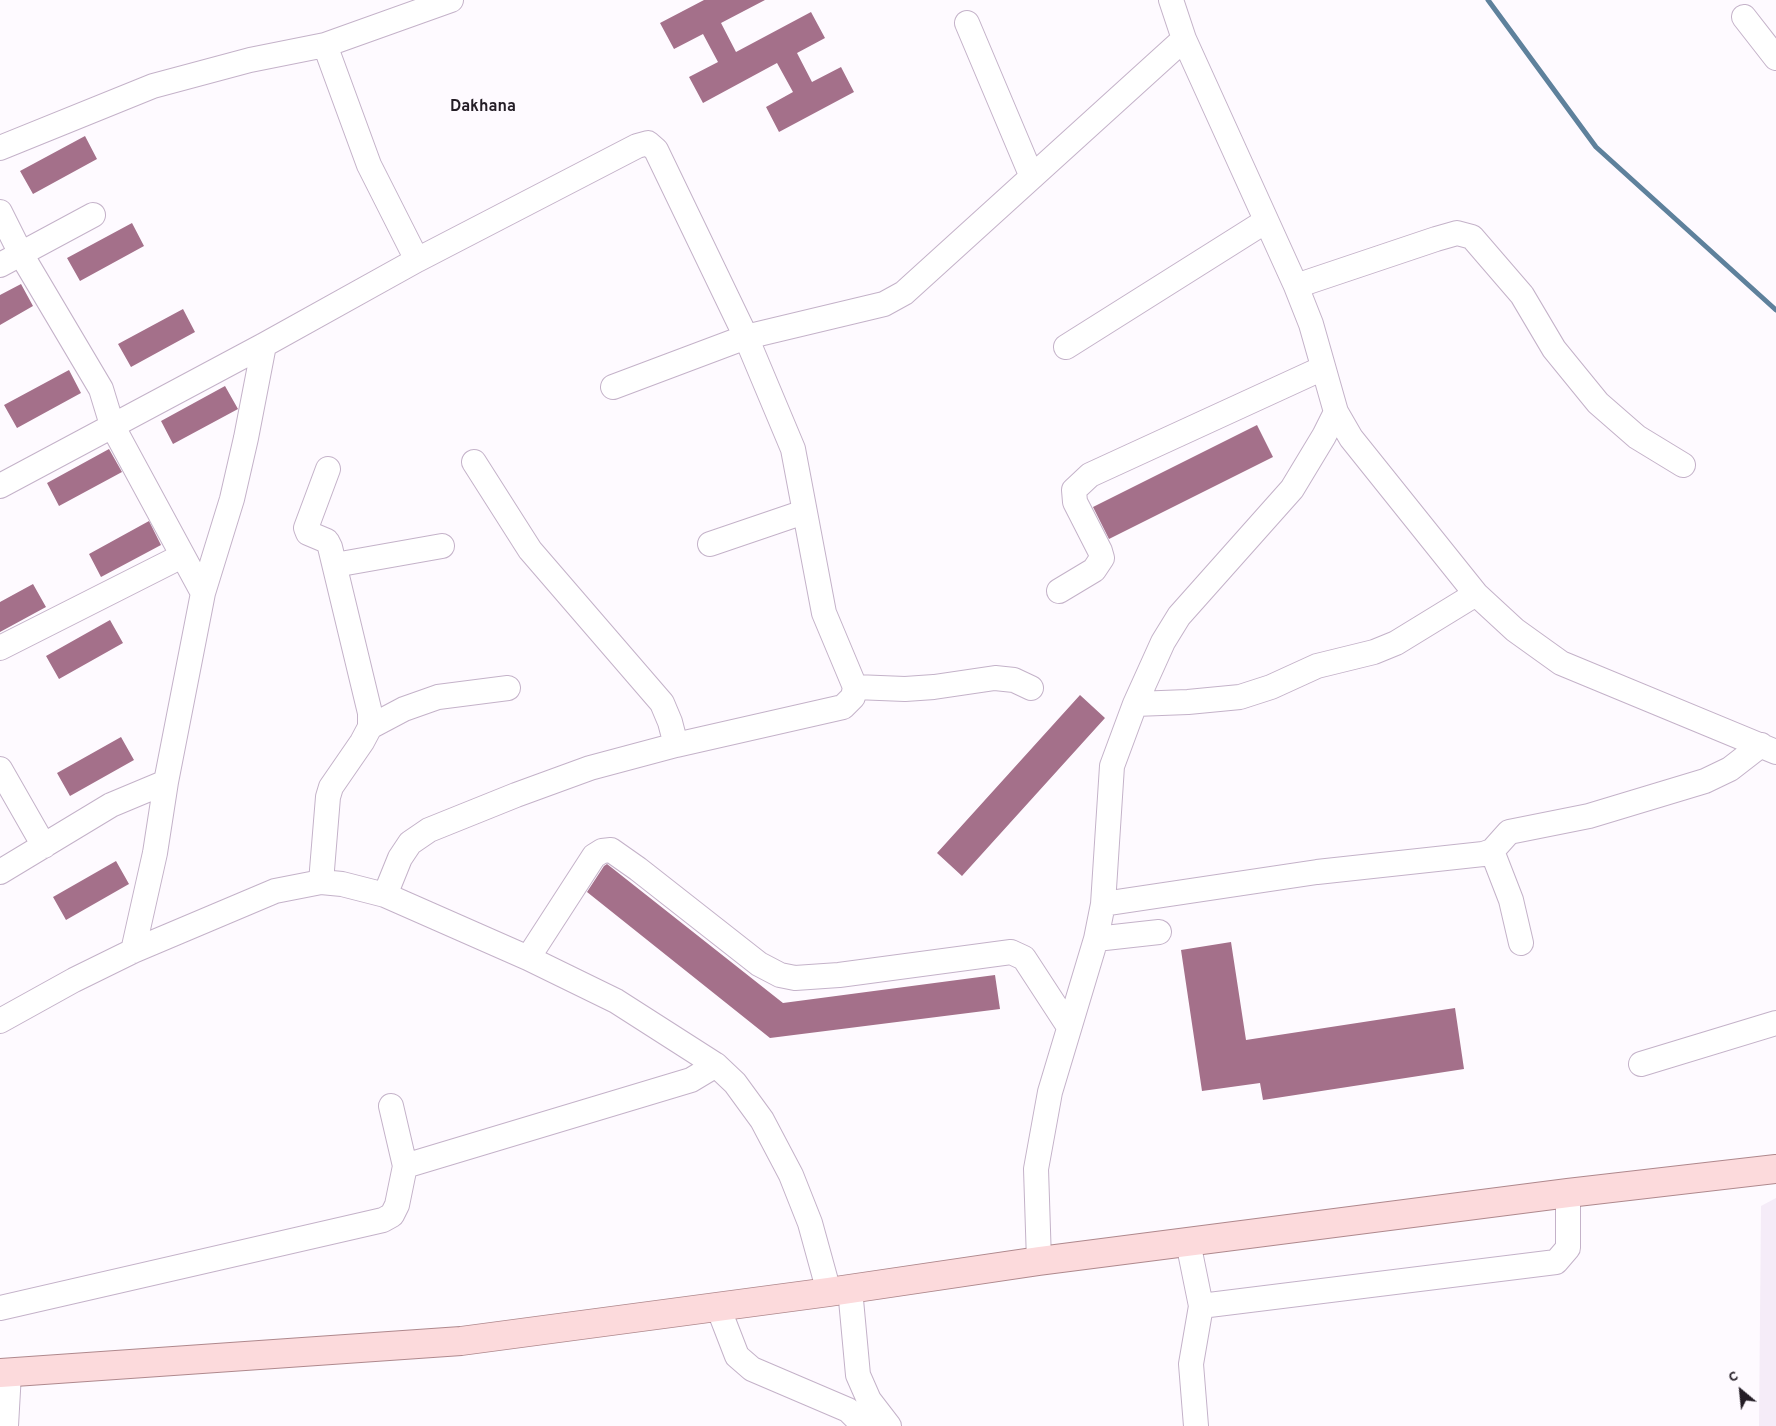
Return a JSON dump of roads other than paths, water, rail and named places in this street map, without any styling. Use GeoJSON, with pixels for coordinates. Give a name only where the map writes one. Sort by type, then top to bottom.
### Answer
{"type":"FeatureCollection","features":[{"type":"Feature","properties":{"kind":"main road"},"geometry":{"type":"LineString","coordinates":[[4,1373],[461,1341],[1040,1261],[1568,1193],[1776,1169]]}},
{"type":"Feature","properties":{"kind":"street"},"geometry":{"type":"LineString","coordinates":[[0,148],[153,86],[250,60],[325,45],[451,0]]}},
{"type":"Feature","properties":{"kind":"street"},"geometry":{"type":"LineString","coordinates":[[1171,0],[1184,39],[1296,286],[1311,324],[1336,412],[1351,438],[1476,594],[1515,630],[1561,663],[1768,748]]}},
{"type":"Feature","properties":{"kind":"street"},"geometry":{"type":"LineString","coordinates":[[1744,17],[1776,58]]}},
{"type":"Feature","properties":{"kind":"street"},"geometry":{"type":"LineString","coordinates":[[967,23],[1032,177]]}},
{"type":"Feature","properties":{"kind":"street"},"geometry":{"type":"LineString","coordinates":[[613,387],[746,337],[884,304],[904,293],[1184,39]]}},
{"type":"Feature","properties":{"kind":"street"},"geometry":{"type":"LineString","coordinates":[[325,45],[369,165],[417,260]]}},
{"type":"Feature","properties":{"kind":"street"},"geometry":{"type":"LineString","coordinates":[[0,486],[264,345],[417,260],[638,146],[648,143],[656,150],[746,337],[793,449],[824,613],[855,687],[853,697],[842,707],[676,744],[590,768],[429,830],[410,843],[400,858],[385,896]]}},
{"type":"Feature","properties":{"kind":"street"},"geometry":{"type":"LineString","coordinates":[[0,212],[21,254],[101,389],[112,425],[146,484],[203,593]]}},
{"type":"Feature","properties":{"kind":"street"},"geometry":{"type":"LineString","coordinates":[[0,265],[93,216]]}},
{"type":"Feature","properties":{"kind":"street"},"geometry":{"type":"LineString","coordinates":[[1066,347],[1266,221]]}},
{"type":"Feature","properties":{"kind":"street"},"geometry":{"type":"LineString","coordinates":[[1296,286],[1457,233],[1472,237],[1522,295],[1559,357],[1598,403],[1637,437],[1683,464]]}},
{"type":"Feature","properties":{"kind":"street"},"geometry":{"type":"LineString","coordinates":[[133,951],[154,853],[203,593],[232,499],[264,345]]}},
{"type":"Feature","properties":{"kind":"street"},"geometry":{"type":"LineString","coordinates":[[1059,591],[1094,570],[1102,558],[1100,550],[1075,502],[1074,490],[1090,475],[1323,368]]}},
{"type":"Feature","properties":{"kind":"street"},"geometry":{"type":"LineString","coordinates":[[1040,1261],[1036,1169],[1050,1092],[1096,939],[1103,904],[1112,766],[1135,704],[1163,642],[1179,616],[1292,489],[1336,412]]}},
{"type":"Feature","properties":{"kind":"street"},"geometry":{"type":"LineString","coordinates":[[474,462],[530,550],[662,704],[670,722],[676,744]]}},
{"type":"Feature","properties":{"kind":"street"},"geometry":{"type":"LineString","coordinates":[[321,882],[330,787],[362,742],[370,727],[370,713],[330,547],[327,541],[308,533],[306,528],[328,469]]}},
{"type":"Feature","properties":{"kind":"street"},"geometry":{"type":"LineString","coordinates":[[710,544],[804,512]]}},
{"type":"Feature","properties":{"kind":"street"},"geometry":{"type":"LineString","coordinates":[[335,565],[442,546]]}},
{"type":"Feature","properties":{"kind":"street"},"geometry":{"type":"LineString","coordinates":[[0,648],[182,556]]}},
{"type":"Feature","properties":{"kind":"street"},"geometry":{"type":"LineString","coordinates":[[1135,704],[1188,702],[1240,697],[1271,686],[1316,666],[1374,652],[1396,643],[1476,594]]}},
{"type":"Feature","properties":{"kind":"street"},"geometry":{"type":"LineString","coordinates":[[855,687],[905,689],[934,687],[995,678],[1014,680],[1031,688]]}},
{"type":"Feature","properties":{"kind":"street"},"geometry":{"type":"LineString","coordinates":[[370,727],[404,708],[438,697],[508,688]]}},
{"type":"Feature","properties":{"kind":"street"},"geometry":{"type":"LineString","coordinates":[[1103,904],[1317,872],[1483,854],[1492,851],[1505,835],[1514,830],[1589,816],[1705,781],[1768,748]]}},
{"type":"Feature","properties":{"kind":"street"},"geometry":{"type":"LineString","coordinates":[[0,769],[44,846]]}},
{"type":"Feature","properties":{"kind":"street"},"geometry":{"type":"LineString","coordinates":[[0,872],[111,806],[166,782]]}},
{"type":"Feature","properties":{"kind":"street"},"geometry":{"type":"LineString","coordinates":[[528,958],[594,856],[602,851],[611,850],[759,964],[780,975],[794,978],[839,975],[1011,952],[1024,958],[1069,1027]]}},
{"type":"Feature","properties":{"kind":"street"},"geometry":{"type":"LineString","coordinates":[[1492,851],[1511,900],[1521,943]]}},
{"type":"Feature","properties":{"kind":"street"},"geometry":{"type":"LineString","coordinates":[[0,1021],[74,980],[133,951],[275,891],[321,882],[342,884],[385,896],[528,958],[616,1001],[716,1065],[735,1083],[762,1120],[792,1175],[839,1290],[858,1375],[869,1400],[889,1426]]}},
{"type":"Feature","properties":{"kind":"street"},"geometry":{"type":"LineString","coordinates":[[1096,939],[1159,932]]}},
{"type":"Feature","properties":{"kind":"street"},"geometry":{"type":"LineString","coordinates":[[1640,1064],[1776,1023]]}},
{"type":"Feature","properties":{"kind":"street"},"geometry":{"type":"LineString","coordinates":[[405,1166],[691,1080],[716,1065]]}},
{"type":"Feature","properties":{"kind":"street"},"geometry":{"type":"LineString","coordinates":[[0,1308],[383,1220],[392,1215],[397,1205],[405,1166],[391,1106]]}},
{"type":"Feature","properties":{"kind":"street"},"geometry":{"type":"LineString","coordinates":[[1201,1306],[1556,1262],[1568,1248],[1568,1193]]}},
{"type":"Feature","properties":{"kind":"street"},"geometry":{"type":"LineString","coordinates":[[1188,1242],[1201,1306],[1191,1364],[1196,1426]]}},
{"type":"Feature","properties":{"kind":"street"},"geometry":{"type":"LineString","coordinates":[[718,1307],[737,1356],[752,1369],[848,1410],[864,1426]]}},
{"type":"Feature","properties":{"kind":"street"},"geometry":{"type":"LineString","coordinates":[[4,1373],[6,1426]]}},
{"type":"Feature","properties":{"kind":"waterway"},"geometry":{"type":"LineString","coordinates":[[1488,0],[1596,147],[1776,310]]}},
{"type":"Feature","properties":{"kind":"district","name":"Dakhana"},"geometry":{"type":"Point","coordinates":[483,108]}}]}
